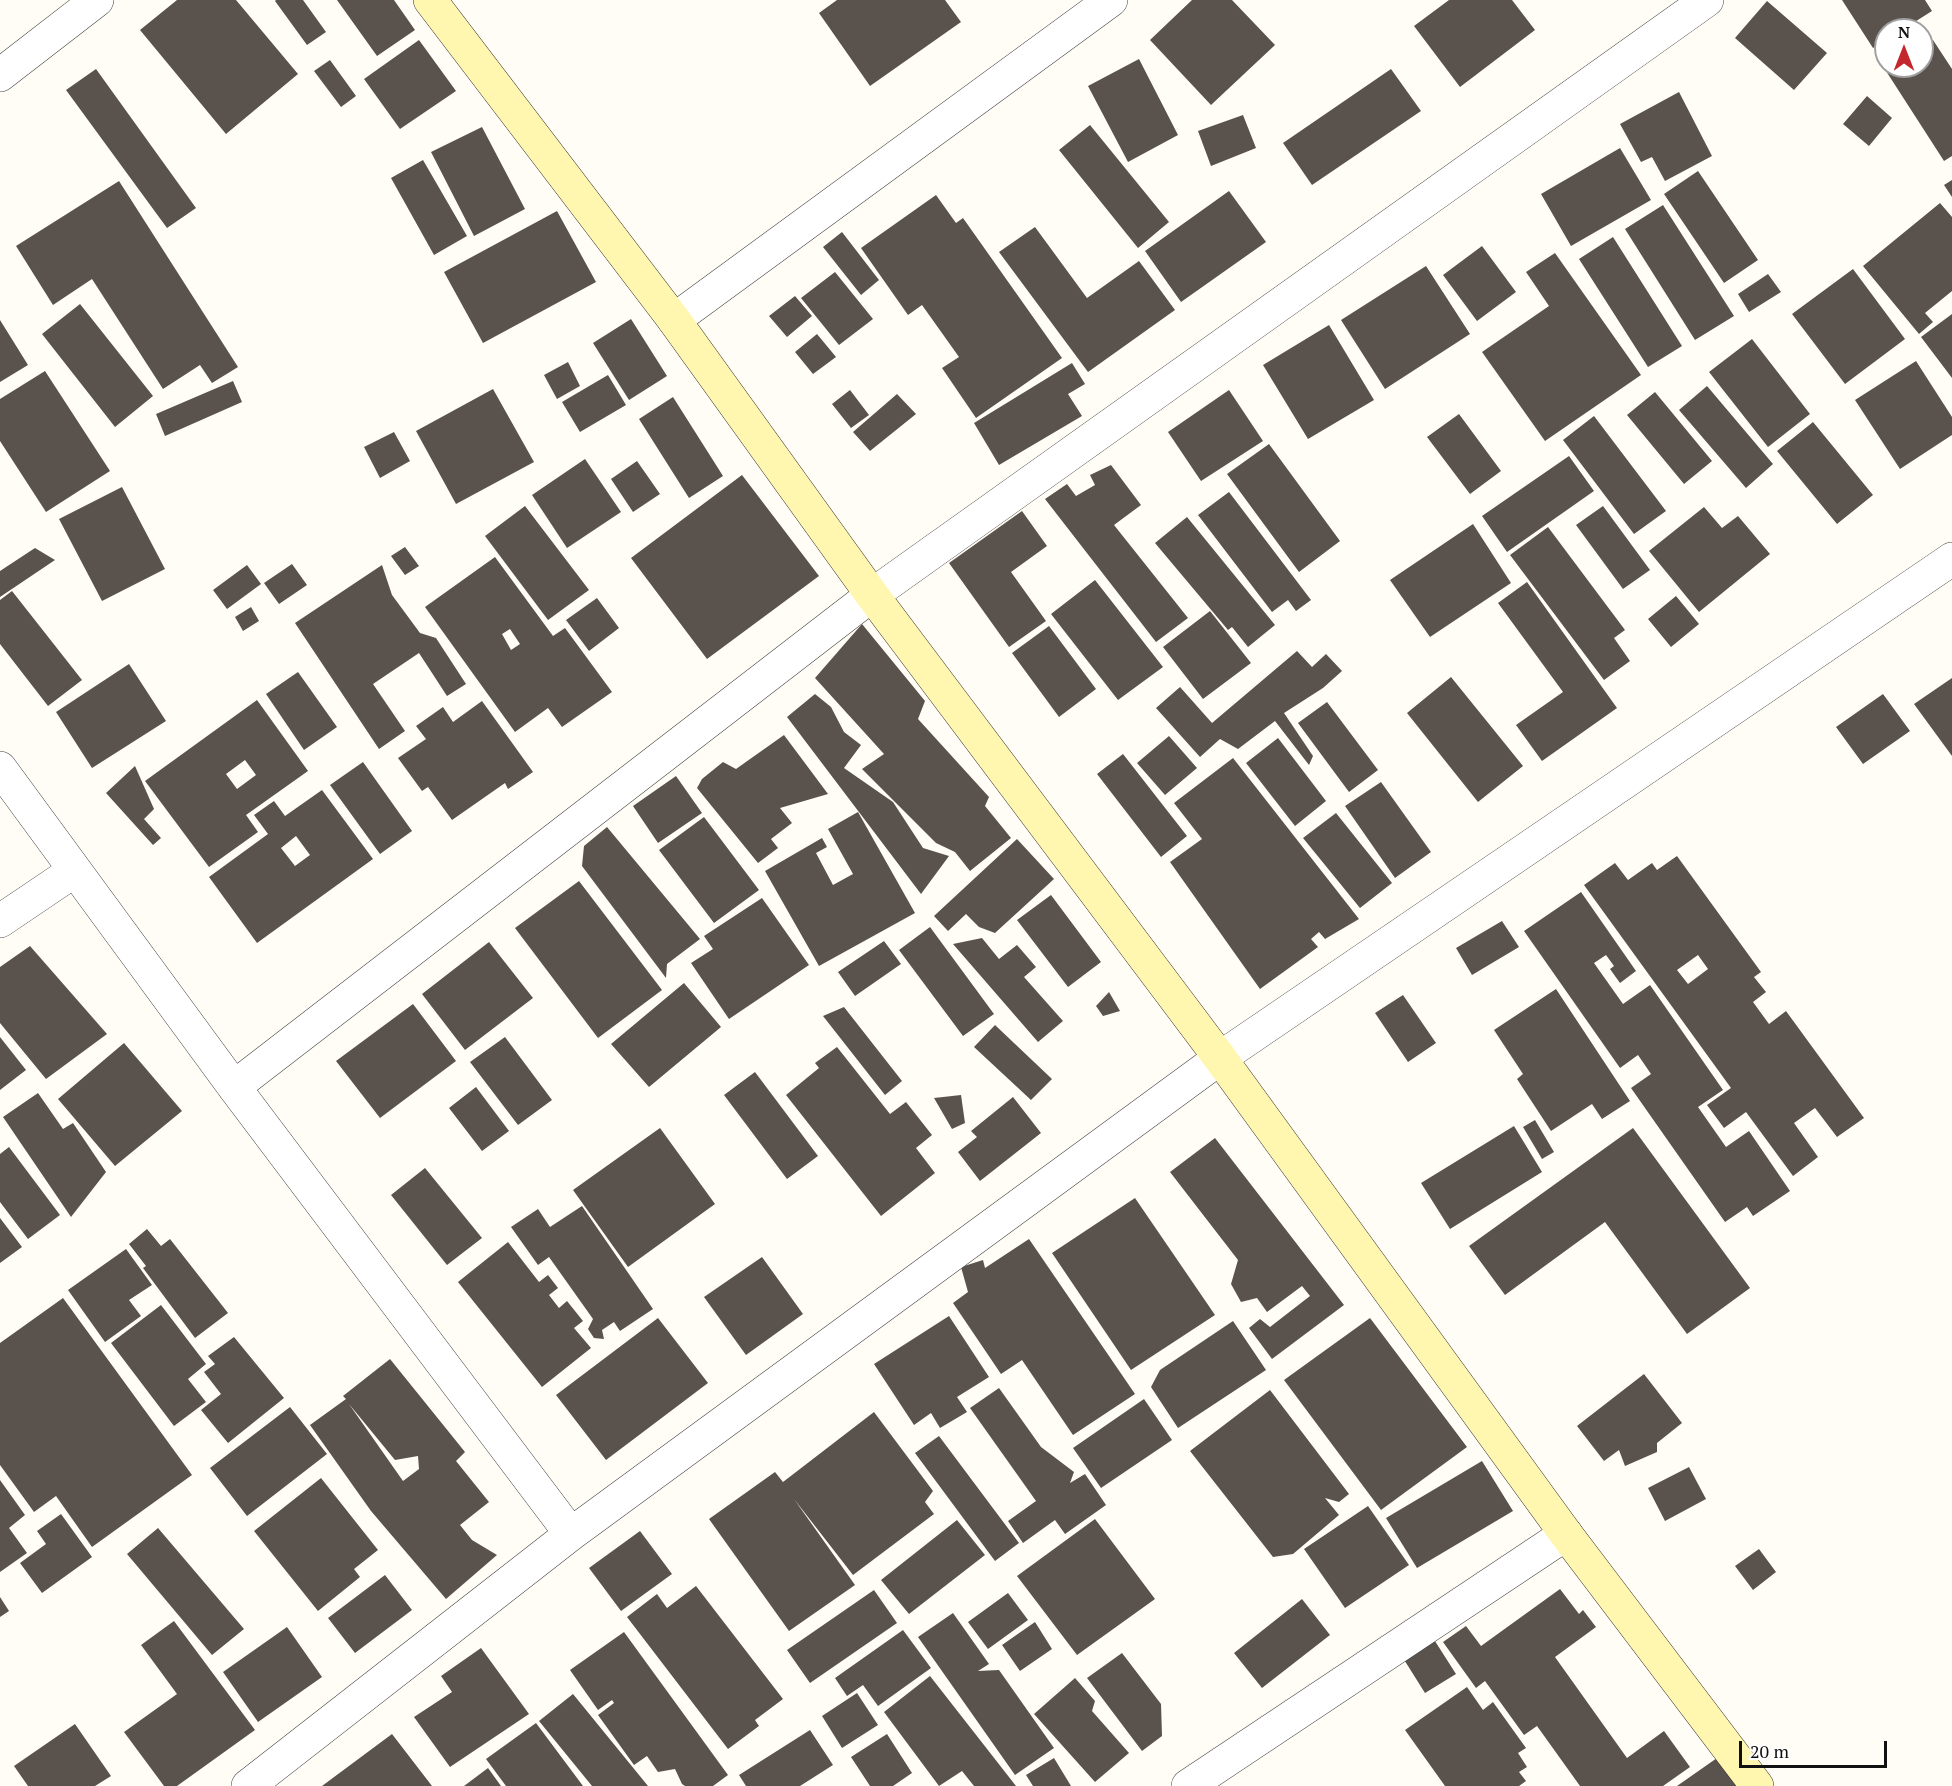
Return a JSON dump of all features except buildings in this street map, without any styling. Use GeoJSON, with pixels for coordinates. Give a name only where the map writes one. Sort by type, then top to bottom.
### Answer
{"type":"FeatureCollection","features":[{"type":"Feature","properties":{"kind":"street"},"geometry":{"type":"LineString","coordinates":[[0,75],[97,0]]}},
{"type":"Feature","properties":{"kind":"street"},"geometry":{"type":"LineString","coordinates":[[430,0],[674,320],[872,595],[1220,1058],[1566,1534],[1757,1786]]}},
{"type":"Feature","properties":{"kind":"street"},"geometry":{"type":"LineString","coordinates":[[674,320],[1111,0]]}},
{"type":"Feature","properties":{"kind":"street"},"geometry":{"type":"LineString","coordinates":[[234,1087],[872,595],[1707,0]]}},
{"type":"Feature","properties":{"kind":"street"},"geometry":{"type":"LineString","coordinates":[[248,1786],[571,1534],[1220,1058],[1952,559]]}},
{"type":"Feature","properties":{"kind":"street"},"geometry":{"type":"LineString","coordinates":[[0,768],[234,1087],[571,1534]]}},
{"type":"Feature","properties":{"kind":"street"},"geometry":{"type":"LineString","coordinates":[[0,921],[74,871]]}},
{"type":"Feature","properties":{"kind":"street"},"geometry":{"type":"LineString","coordinates":[[1188,1786],[1566,1534]]}}]}
